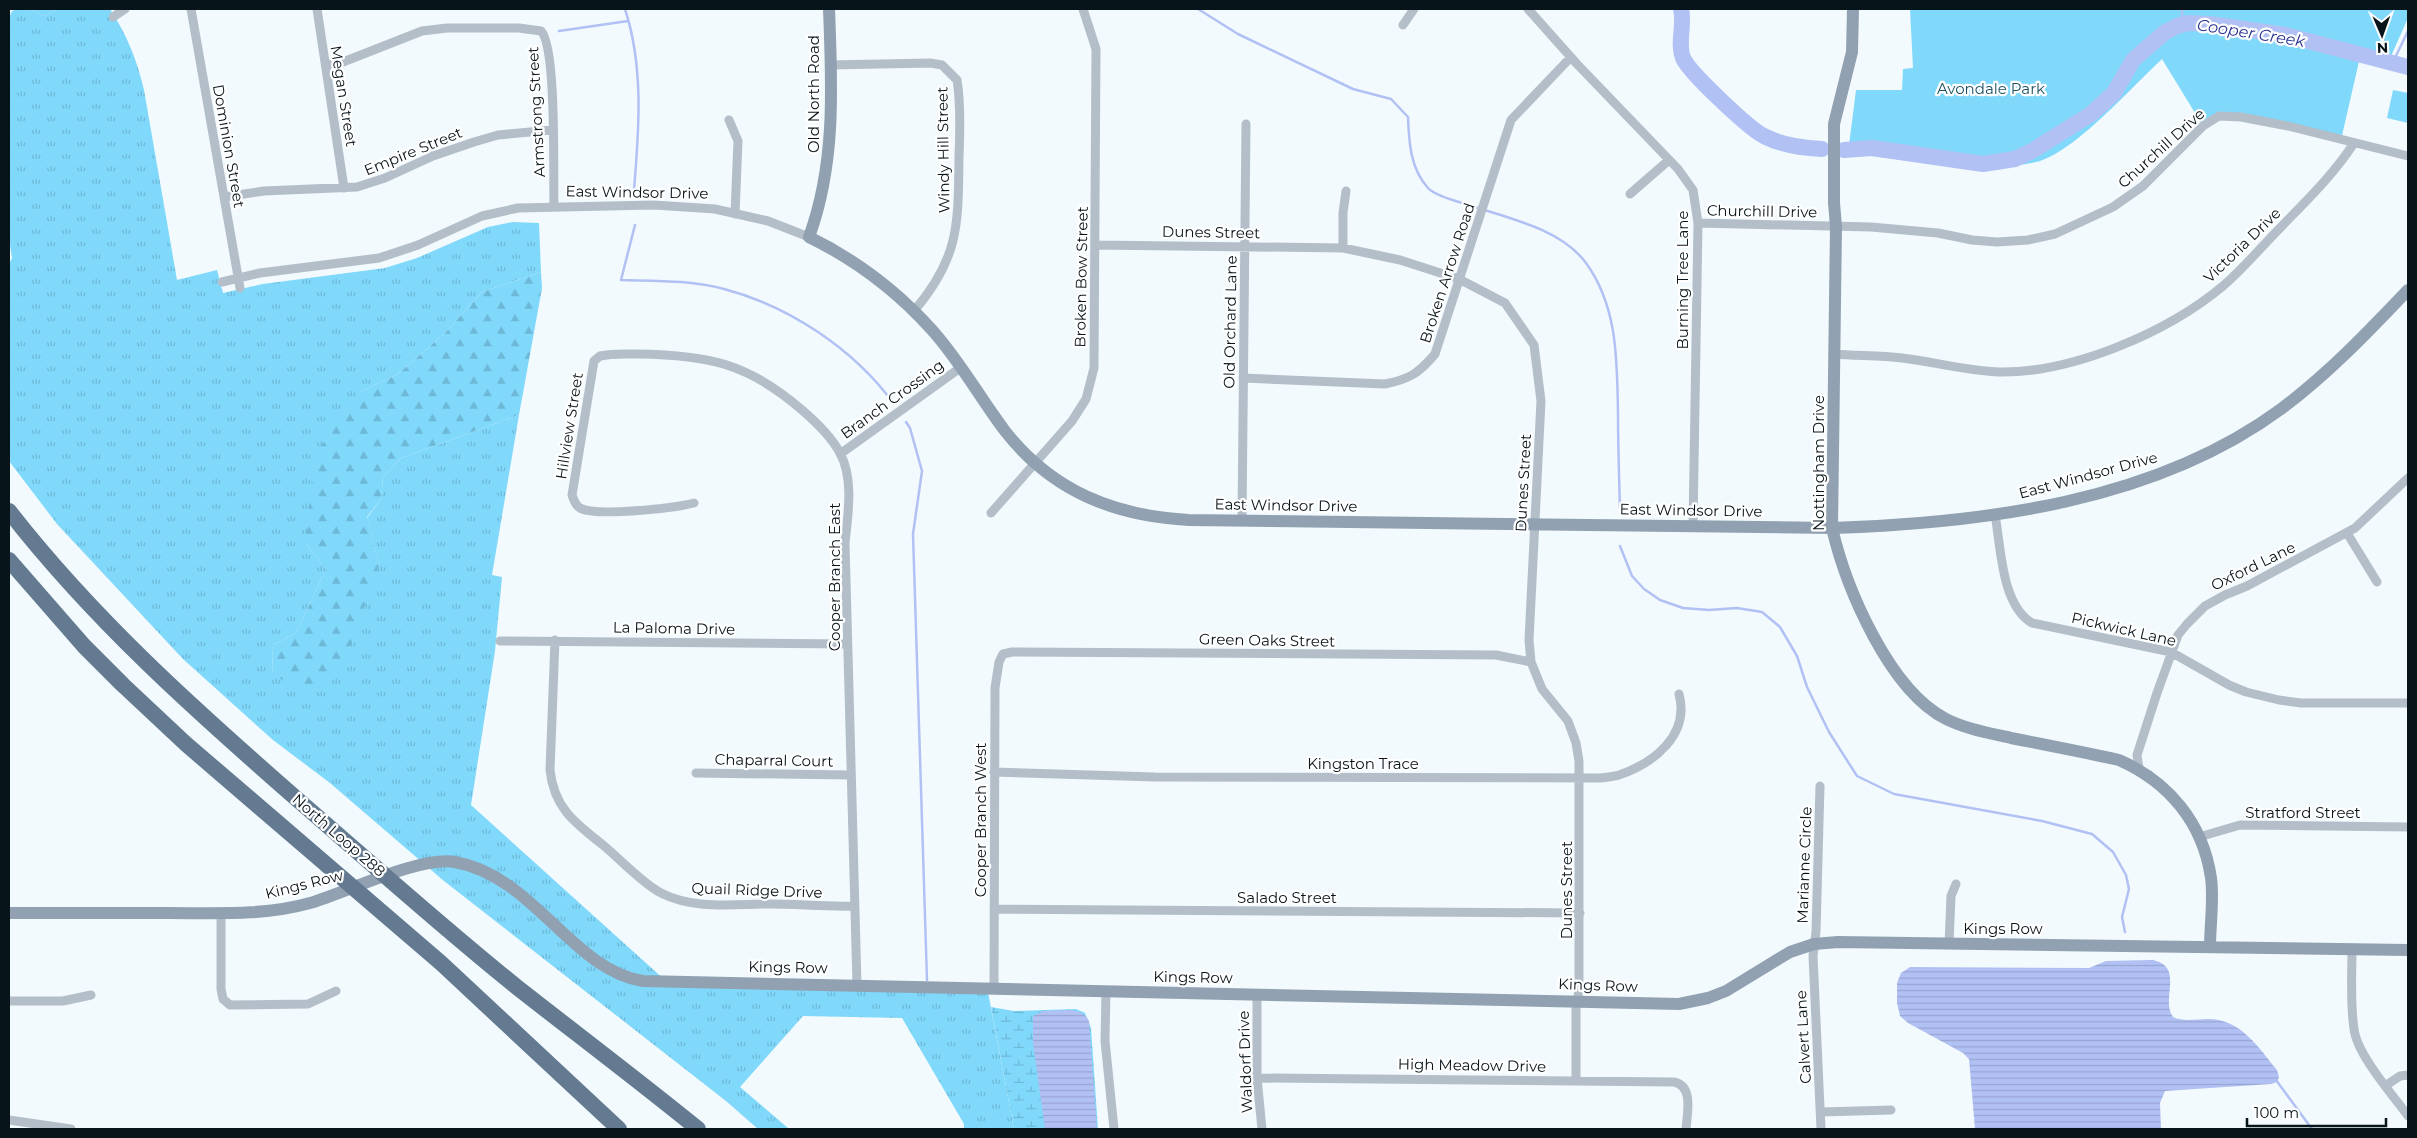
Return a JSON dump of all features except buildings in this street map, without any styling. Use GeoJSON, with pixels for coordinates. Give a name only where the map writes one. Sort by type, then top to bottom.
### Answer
{"type":"FeatureCollection","features":[{"type":"Feature","properties":{"kind":"highway","name":"North Loop 288"},"geometry":{"type":"LineString","coordinates":[[9,510],[34,542],[100,618],[223,735],[517,987],[698,1129]]}},
{"type":"Feature","properties":{"kind":"highway","name":"North Loop 288"},"geometry":{"type":"LineString","coordinates":[[9,560],[78,640],[186,744],[523,1038],[619,1129]]}},
{"type":"Feature","properties":{"kind":"street"},"geometry":{"type":"LineString","coordinates":[[112,17],[125,9]]}},
{"type":"Feature","properties":{"kind":"street","name":"Dominion Street"},"geometry":{"type":"LineString","coordinates":[[191,9],[240,288]]}},
{"type":"Feature","properties":{"kind":"street","name":"Megan Street"},"geometry":{"type":"LineString","coordinates":[[316,9],[344,188]]}},
{"type":"Feature","properties":{"kind":"street","name":"Old North Road"},"geometry":{"type":"LineString","coordinates":[[809,237],[818,213],[829,160],[831,128],[829,9]]}},
{"type":"Feature","properties":{"kind":"street","name":"Broken Bow Street"},"geometry":{"type":"LineString","coordinates":[[991,513],[1072,421],[1086,399],[1094,368],[1096,49],[1083,9]]}},
{"type":"Feature","properties":{"kind":"street"},"geometry":{"type":"LineString","coordinates":[[1403,25],[1414,9]]}},
{"type":"Feature","properties":{"kind":"street","name":"Burning Tree Lane"},"geometry":{"type":"LineString","coordinates":[[1528,9],[1570,57],[1669,160],[1693,190],[1698,224],[1693,526]]}},
{"type":"Feature","properties":{"kind":"street","name":"Nottingham Drive"},"geometry":{"type":"LineString","coordinates":[[1853,9],[1852,52],[1834,124],[1834,203],[1836,226],[1832,528],[1838,553],[1852,589],[1889,665],[1906,687],[1932,711],[1947,720],[1973,730],[2119,760],[2139,768],[2168,790],[2191,819],[2199,837],[2211,880],[2210,947]]}},
{"type":"Feature","properties":{"kind":"street","name":"Armstrong Street"},"geometry":{"type":"LineString","coordinates":[[326,65],[343,62],[422,31],[447,28],[537,29],[546,38],[550,58],[554,207]]}},
{"type":"Feature","properties":{"kind":"street","name":"Broken Arrow Road"},"geometry":{"type":"LineString","coordinates":[[1243,378],[1386,384],[1404,380],[1422,370],[1435,354],[1511,120],[1570,57]]}},
{"type":"Feature","properties":{"kind":"street","name":"Windy Hill Street"},"geometry":{"type":"LineString","coordinates":[[830,65],[930,63],[942,65],[957,80],[960,195],[956,238],[939,278],[914,311]]}},
{"type":"Feature","properties":{"kind":"street","name":"Churchill Drive"},"geometry":{"type":"LineString","coordinates":[[1698,224],[1900,229],[1998,242],[2017,242],[2055,234],[2106,211],[2143,186],[2203,126],[2219,116],[2242,117],[2288,126],[2408,156]]}},
{"type":"Feature","properties":{"kind":"street"},"geometry":{"type":"LineString","coordinates":[[729,120],[738,141],[735,214]]}},
{"type":"Feature","properties":{"kind":"street","name":"Old Orchard Lane"},"geometry":{"type":"LineString","coordinates":[[1242,520],[1246,124]]}},
{"type":"Feature","properties":{"kind":"street","name":"Empire Street"},"geometry":{"type":"LineString","coordinates":[[224,197],[264,191],[344,188],[385,178],[432,156],[474,142],[520,132],[552,130]]}},
{"type":"Feature","properties":{"kind":"street","name":"Victoria Drive"},"geometry":{"type":"LineString","coordinates":[[1834,354],[1902,358],[1944,366],[1999,372],[2052,365],[2114,349],[2172,321],[2224,285],[2343,161],[2354,144]]}},
{"type":"Feature","properties":{"kind":"street"},"geometry":{"type":"LineString","coordinates":[[1630,194],[1669,160]]}},
{"type":"Feature","properties":{"kind":"street"},"geometry":{"type":"LineString","coordinates":[[1343,248],[1343,213],[1346,191]]}},
{"type":"Feature","properties":{"kind":"street","name":"East Windsor Drive"},"geometry":{"type":"LineString","coordinates":[[222,282],[238,277],[379,258],[418,245],[495,212],[518,208],[678,206],[735,214],[768,221],[809,237],[850,260],[881,281],[933,331],[1004,429],[1035,464],[1072,490],[1126,511],[1170,519],[1832,528],[1903,526],[1995,515],[2039,507],[2115,488],[2177,467],[2219,447],[2281,409],[2327,372],[2406,296]]}},
{"type":"Feature","properties":{"kind":"street","name":"Dunes Street"},"geometry":{"type":"LineString","coordinates":[[1096,244],[1343,248],[1400,260],[1459,279],[1505,302],[1534,344],[1541,401],[1535,524],[1531,562],[1529,640],[1531,662],[1542,689],[1568,721],[1576,744],[1580,779],[1580,913],[1576,1080]]}},
{"type":"Feature","properties":{"kind":"street","name":"Cooper Branch East"},"geometry":{"type":"LineString","coordinates":[[594,361],[600,356],[611,354],[664,354],[699,357],[729,365],[760,379],[786,396],[818,424],[840,454],[849,499],[845,543],[857,985]]}},
{"type":"Feature","properties":{"kind":"street","name":"Hillview Street"},"geometry":{"type":"LineString","coordinates":[[594,361],[572,495],[574,503],[581,509],[654,511],[694,503]]}},
{"type":"Feature","properties":{"kind":"street","name":"Branch Crossing"},"geometry":{"type":"LineString","coordinates":[[840,454],[960,368]]}},
{"type":"Feature","properties":{"kind":"street","name":"Oxford Lane"},"geometry":{"type":"LineString","coordinates":[[2139,768],[2137,755],[2178,635],[2206,606],[2346,533],[2373,514],[2408,478]]}},
{"type":"Feature","properties":{"kind":"street","name":"Pickwick Lane"},"geometry":{"type":"LineString","coordinates":[[1995,515],[1999,555],[2014,605],[2024,618],[2032,623],[2171,652],[2229,685],[2246,692],[2279,700],[2301,703],[2408,703]]}},
{"type":"Feature","properties":{"kind":"street"},"geometry":{"type":"LineString","coordinates":[[2346,533],[2377,582]]}},
{"type":"Feature","properties":{"kind":"street","name":"Quail Ridge Drive"},"geometry":{"type":"LineString","coordinates":[[555,640],[550,770],[552,787],[562,807],[585,830],[629,866],[650,887],[668,897],[687,902],[854,906]]}},
{"type":"Feature","properties":{"kind":"street","name":"La Paloma Drive"},"geometry":{"type":"LineString","coordinates":[[500,641],[847,644]]}},
{"type":"Feature","properties":{"kind":"street","name":"Green Oaks Street"},"geometry":{"type":"LineString","coordinates":[[1003,654],[1012,652],[1241,652],[1361,656],[1496,656],[1531,662]]}},
{"type":"Feature","properties":{"kind":"street","name":"Cooper Branch West"},"geometry":{"type":"LineString","coordinates":[[994,987],[995,688],[999,662],[1003,654]]}},
{"type":"Feature","properties":{"kind":"street","name":"Kingston Trace"},"geometry":{"type":"LineString","coordinates":[[994,772],[1155,777],[1580,779],[1616,776],[1638,768],[1662,751],[1677,731],[1682,706],[1680,694]]}},
{"type":"Feature","properties":{"kind":"street","name":"Chaparral Court"},"geometry":{"type":"LineString","coordinates":[[696,773],[850,775]]}},
{"type":"Feature","properties":{"kind":"street","name":"Marianne Circle"},"geometry":{"type":"LineString","coordinates":[[1814,944],[1820,786]]}},
{"type":"Feature","properties":{"kind":"street","name":"Stratford Street"},"geometry":{"type":"LineString","coordinates":[[2199,837],[2240,825],[2408,827]]}},
{"type":"Feature","properties":{"kind":"street","name":"Kings Row"},"geometry":{"type":"LineString","coordinates":[[9,913],[221,914],[279,910],[354,889],[386,876],[440,861],[462,863],[482,869],[510,886],[605,966],[633,979],[655,981],[994,987],[1018,990],[1106,992],[1577,1000],[1669,1004],[1698,1001],[1731,988],[1781,956],[1814,944],[1838,942],[2408,950]]}},
{"type":"Feature","properties":{"kind":"street"},"geometry":{"type":"LineString","coordinates":[[1949,944],[1951,896],[1956,884]]}},
{"type":"Feature","properties":{"kind":"street","name":"Salado Street"},"geometry":{"type":"LineString","coordinates":[[994,908],[1580,913]]}},
{"type":"Feature","properties":{"kind":"street"},"geometry":{"type":"LineString","coordinates":[[221,914],[221,989],[223,999],[230,1005],[308,1004],[336,991]]}},
{"type":"Feature","properties":{"kind":"street","name":"Calvert Lane"},"geometry":{"type":"LineString","coordinates":[[1814,944],[1821,1129]]}},
{"type":"Feature","properties":{"kind":"street"},"geometry":{"type":"LineString","coordinates":[[2352,949],[2354,1030],[2359,1046],[2385,1086],[2408,1116]]}},
{"type":"Feature","properties":{"kind":"street"},"geometry":{"type":"LineString","coordinates":[[1106,992],[1106,1041],[1114,1129]]}},
{"type":"Feature","properties":{"kind":"street","name":"Waldorf Drive"},"geometry":{"type":"LineString","coordinates":[[1257,994],[1257,1078],[1262,1129]]}},
{"type":"Feature","properties":{"kind":"street"},"geometry":{"type":"LineString","coordinates":[[9,1001],[63,1001],[91,996]]}},
{"type":"Feature","properties":{"kind":"street"},"geometry":{"type":"LineString","coordinates":[[2385,1086],[2400,1076],[2408,1075]]}},
{"type":"Feature","properties":{"kind":"street","name":"High Meadow Drive"},"geometry":{"type":"LineString","coordinates":[[1257,1078],[1674,1082],[1685,1086],[1686,1129]]}},
{"type":"Feature","properties":{"kind":"street"},"geometry":{"type":"LineString","coordinates":[[1821,1112],[1891,1110]]}},
{"type":"Feature","properties":{"kind":"street"},"geometry":{"type":"LineString","coordinates":[[9,1120],[71,1129]]}},
{"type":"Feature","properties":{"kind":"green space"},"geometry":{"type":"Polygon","coordinates":[[[29,9],[44,16],[56,10],[110,9],[116,19],[131,48],[144,90],[177,280],[217,270],[223,293],[263,284],[385,268],[417,258],[488,227],[513,222],[539,223],[541,272],[482,292],[445,333],[398,374],[362,391],[306,544],[326,569],[296,633],[273,645],[272,675],[379,566],[367,518],[381,499],[383,477],[401,458],[519,415],[492,575],[502,577],[495,651],[471,805],[667,982],[987,987],[1014,1129],[964,1129],[964,1124],[902,1018],[803,1016],[740,1087],[789,1129],[758,1129],[726,1101],[444,881],[330,783],[273,740],[183,659],[57,524],[9,461],[9,264],[12,258],[9,239],[9,18],[12,11],[29,9]]]}},
{"type":"Feature","properties":{"kind":"green space"},"geometry":{"type":"Polygon","coordinates":[[[29,9],[84,9],[56,10],[44,16],[29,9]]]}},
{"type":"Feature","properties":{"kind":"green space","name":"Avondale Park"},"geometry":{"type":"Polygon","coordinates":[[[1910,9],[2408,9],[2408,18],[2388,63],[2360,57],[2341,140],[2229,116],[2203,126],[2162,59],[2104,116],[2054,155],[2040,161],[2019,165],[1971,167],[1848,153],[1856,90],[1902,90],[1903,69],[1913,68],[1910,9]]]}},
{"type":"Feature","properties":{"kind":"green space"},"geometry":{"type":"Polygon","coordinates":[[[2393,90],[2408,93],[2408,123],[2387,118],[2393,90]]]}},
{"type":"Feature","properties":{"kind":"green space"},"geometry":{"type":"Polygon","coordinates":[[[541,272],[542,288],[519,415],[401,458],[383,477],[381,499],[367,517],[379,566],[341,672],[303,689],[272,675],[273,645],[296,633],[326,569],[306,544],[314,455],[362,391],[398,374],[445,333],[482,292],[541,272]]]}},
{"type":"Feature","properties":{"kind":"green space"},"geometry":{"type":"Polygon","coordinates":[[[991,1007],[1014,1011],[1076,1009],[1085,1013],[1091,1028],[1098,1129],[1014,1129],[991,1007]]]}},
{"type":"Feature","properties":{"kind":"shaded area"},"geometry":{"type":"Polygon","coordinates":[[[2153,960],[2163,964],[2168,969],[2170,976],[2169,1001],[2173,1017],[2186,1020],[2220,1020],[2239,1029],[2256,1044],[2277,1070],[2279,1077],[2277,1082],[2271,1084],[2165,1091],[2160,1103],[2161,1129],[1975,1129],[1969,1059],[1963,1053],[1908,1023],[1900,1016],[1897,1003],[1897,983],[1901,973],[1910,967],[2089,968],[2106,961],[2153,960]]]}},
{"type":"Feature","properties":{"kind":"shaded area"},"geometry":{"type":"Polygon","coordinates":[[[1043,1011],[1075,1011],[1081,1013],[1089,1021],[1097,1129],[1045,1129],[1033,1043],[1033,1016],[1043,1011]]]}},
{"type":"Feature","properties":{"kind":"waterway"},"geometry":{"type":"LineString","coordinates":[[625,9],[631,31],[638,76],[638,122],[634,190]]}},
{"type":"Feature","properties":{"kind":"waterway"},"geometry":{"type":"LineString","coordinates":[[1198,9],[1238,34],[1353,89],[1391,99],[1408,117],[1410,145],[1414,163],[1417,172],[1428,188],[1438,195],[1528,224],[1545,232],[1561,240],[1586,263],[1597,280],[1610,316],[1614,335],[1617,374],[1620,508]]}},
{"type":"Feature","properties":{"kind":"waterway","name":"Cooper Creek"},"geometry":{"type":"LineString","coordinates":[[1681,9],[1681,52],[1683,58],[1708,88],[1748,124],[1766,137],[1793,146],[1822,149]]}},
{"type":"Feature","properties":{"kind":"waterway"},"geometry":{"type":"LineString","coordinates":[[2182,9],[2182,24]]}},
{"type":"Feature","properties":{"kind":"waterway"},"geometry":{"type":"LineString","coordinates":[[559,31],[628,21]]}},
{"type":"Feature","properties":{"kind":"waterway","name":"Cooper Creek"},"geometry":{"type":"LineString","coordinates":[[1844,150],[1872,148],[1983,164],[2015,159],[2032,151],[2091,114],[2114,93],[2133,60],[2164,33],[2188,23],[2210,24],[2285,35],[2408,67]]}},
{"type":"Feature","properties":{"kind":"waterway"},"geometry":{"type":"LineString","coordinates":[[2392,64],[2408,31]]}},
{"type":"Feature","properties":{"kind":"waterway"},"geometry":{"type":"LineString","coordinates":[[635,225],[621,280],[711,286],[772,306],[796,318],[840,348],[860,365],[894,404]]}},
{"type":"Feature","properties":{"kind":"waterway"},"geometry":{"type":"LineString","coordinates":[[906,422],[910,428],[922,471],[913,534],[927,980]]}},
{"type":"Feature","properties":{"kind":"waterway"},"geometry":{"type":"LineString","coordinates":[[1620,546],[1632,576],[1644,589],[1660,600],[1683,608],[1709,610],[1737,608],[1762,612],[1780,627],[1797,656],[1807,687],[1829,732],[1857,776],[1894,794],[2042,821],[2092,834],[2113,852],[2126,875],[2129,889],[2122,917],[2125,932]]}},
{"type":"Feature","properties":{"kind":"waterway"},"geometry":{"type":"LineString","coordinates":[[2276,1080],[2312,1129]]}}]}
